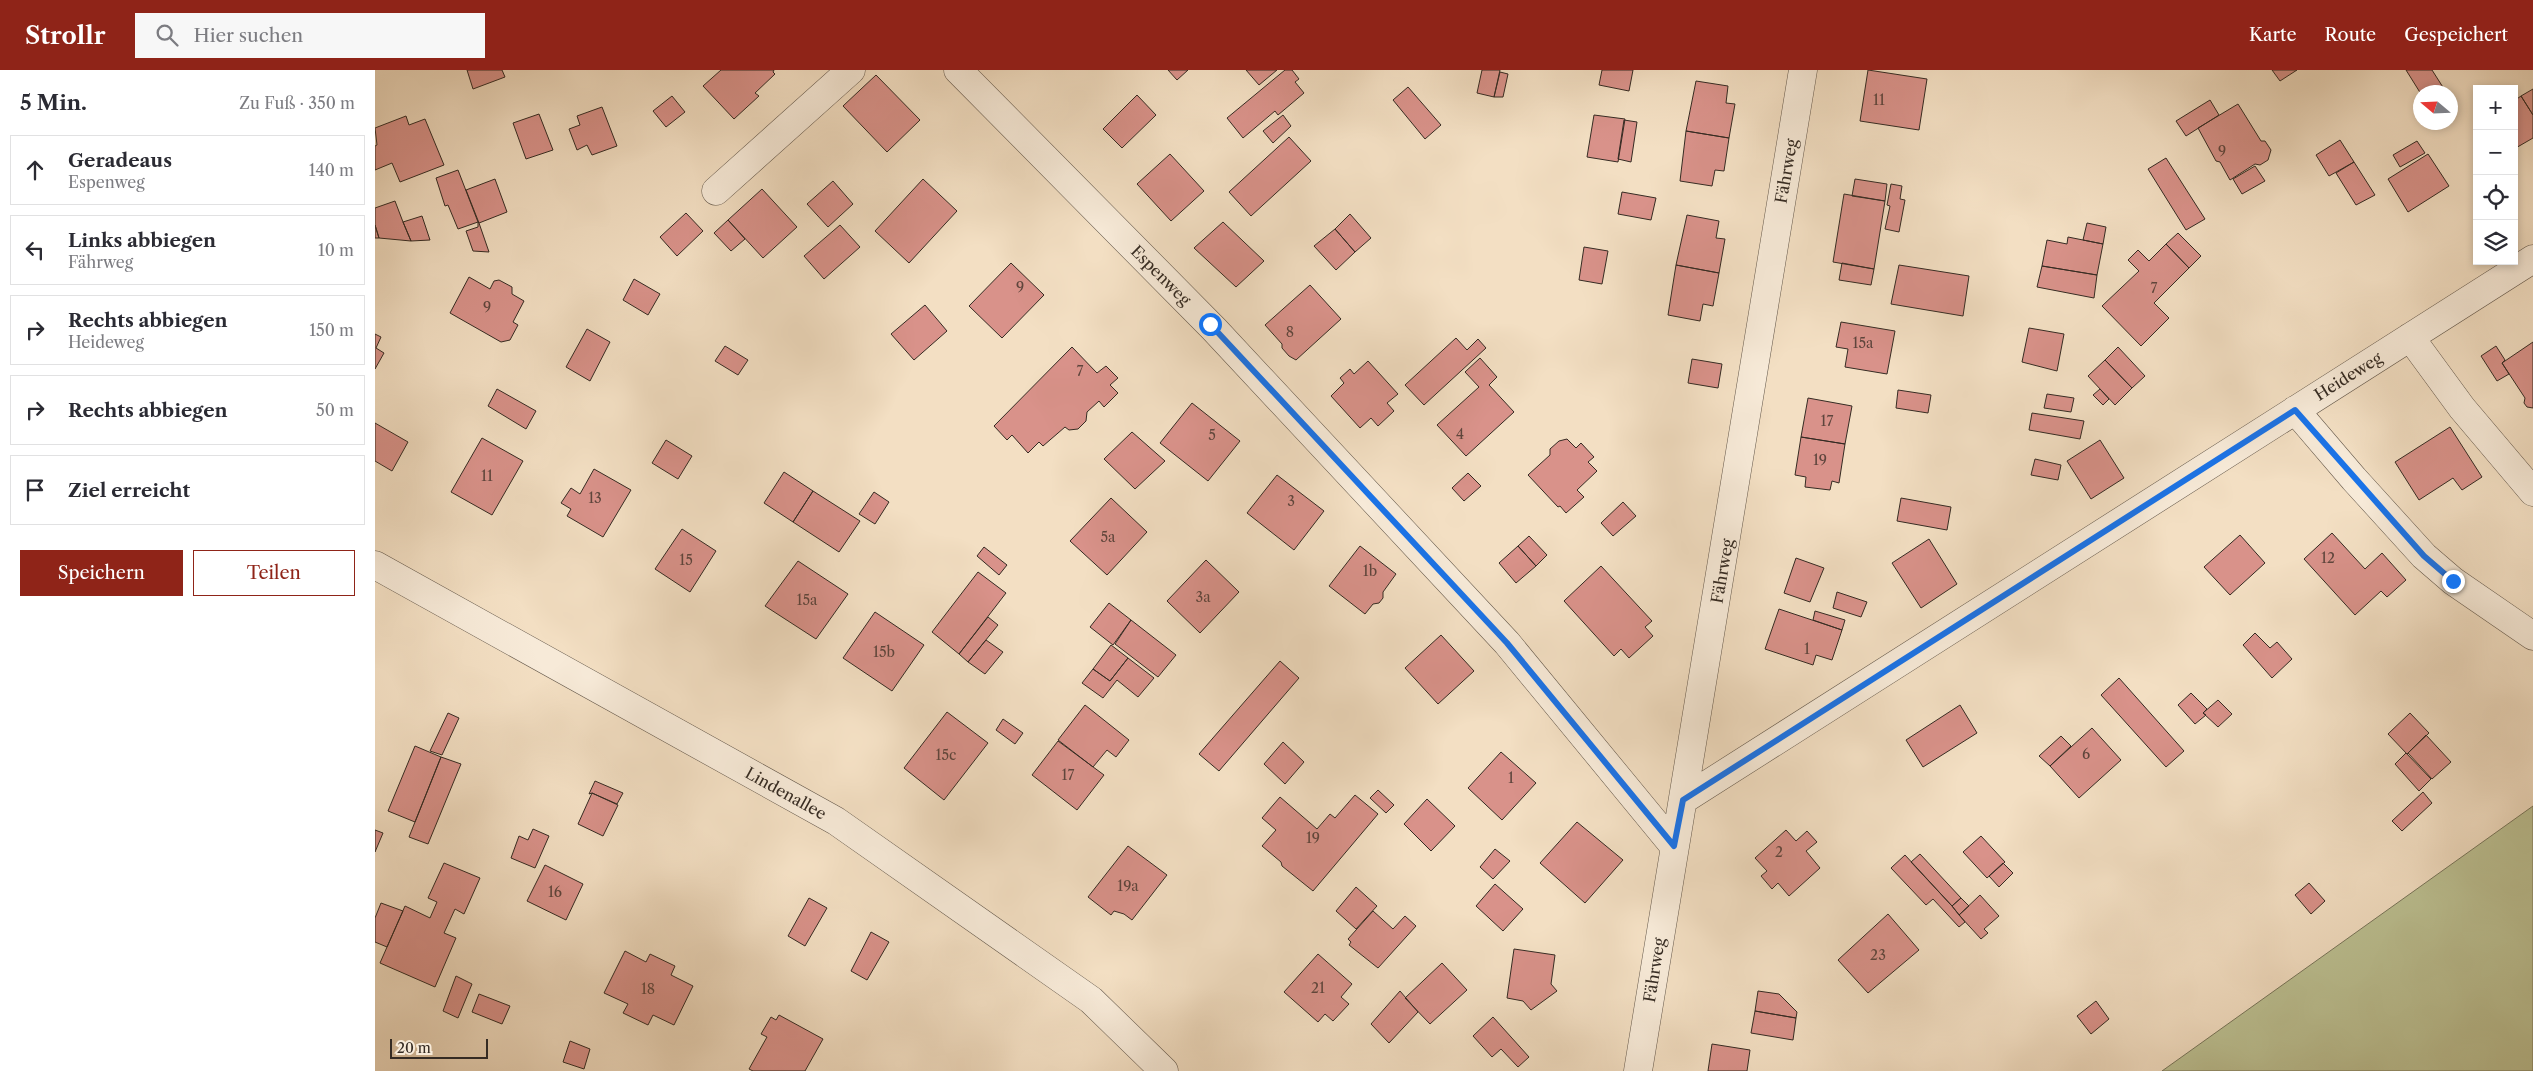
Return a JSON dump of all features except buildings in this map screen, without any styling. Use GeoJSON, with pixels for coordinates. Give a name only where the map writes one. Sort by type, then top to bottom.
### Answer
{"type":"FeatureCollection","features":[{"type":"Feature","properties":{"kind":"street"},"geometry":{"type":"LineString","coordinates":[[716,191],[851,70]]}},
{"type":"Feature","properties":{"kind":"street","name":"Espenweg"},"geometry":{"type":"LineString","coordinates":[[958,70],[1215,329],[1507,643],[1674,846]]}},
{"type":"Feature","properties":{"kind":"street","name":"Fährweg"},"geometry":{"type":"LineString","coordinates":[[1638,1071],[1803,70]]}},
{"type":"Feature","properties":{"kind":"street","name":"Heideweg"},"geometry":{"type":"LineString","coordinates":[[1683,800],[2533,259]]}},
{"type":"Feature","properties":{"kind":"street"},"geometry":{"type":"LineString","coordinates":[[2410,337],[2462,408],[2533,492]]}},
{"type":"Feature","properties":{"kind":"street"},"geometry":{"type":"LineString","coordinates":[[2295,410],[2424,556],[2453,581],[2533,636]]}},
{"type":"Feature","properties":{"kind":"street","name":"Lindenallee"},"geometry":{"type":"LineString","coordinates":[[375,565],[836,821],[1091,1000],[1163,1071]]}},
{"type":"Feature","properties":{"kind":"green space"},"geometry":{"type":"Polygon","coordinates":[[[2533,806],[2533,1071],[2162,1071],[2533,806]]]}},
{"type":"Feature","properties":{"kind":"route"},"geometry":{"type":"LineString","coordinates":[[1210,324],[1507,643],[1674,846],[1683,800],[2295,410],[2424,556],[2453,581]]}}]}
